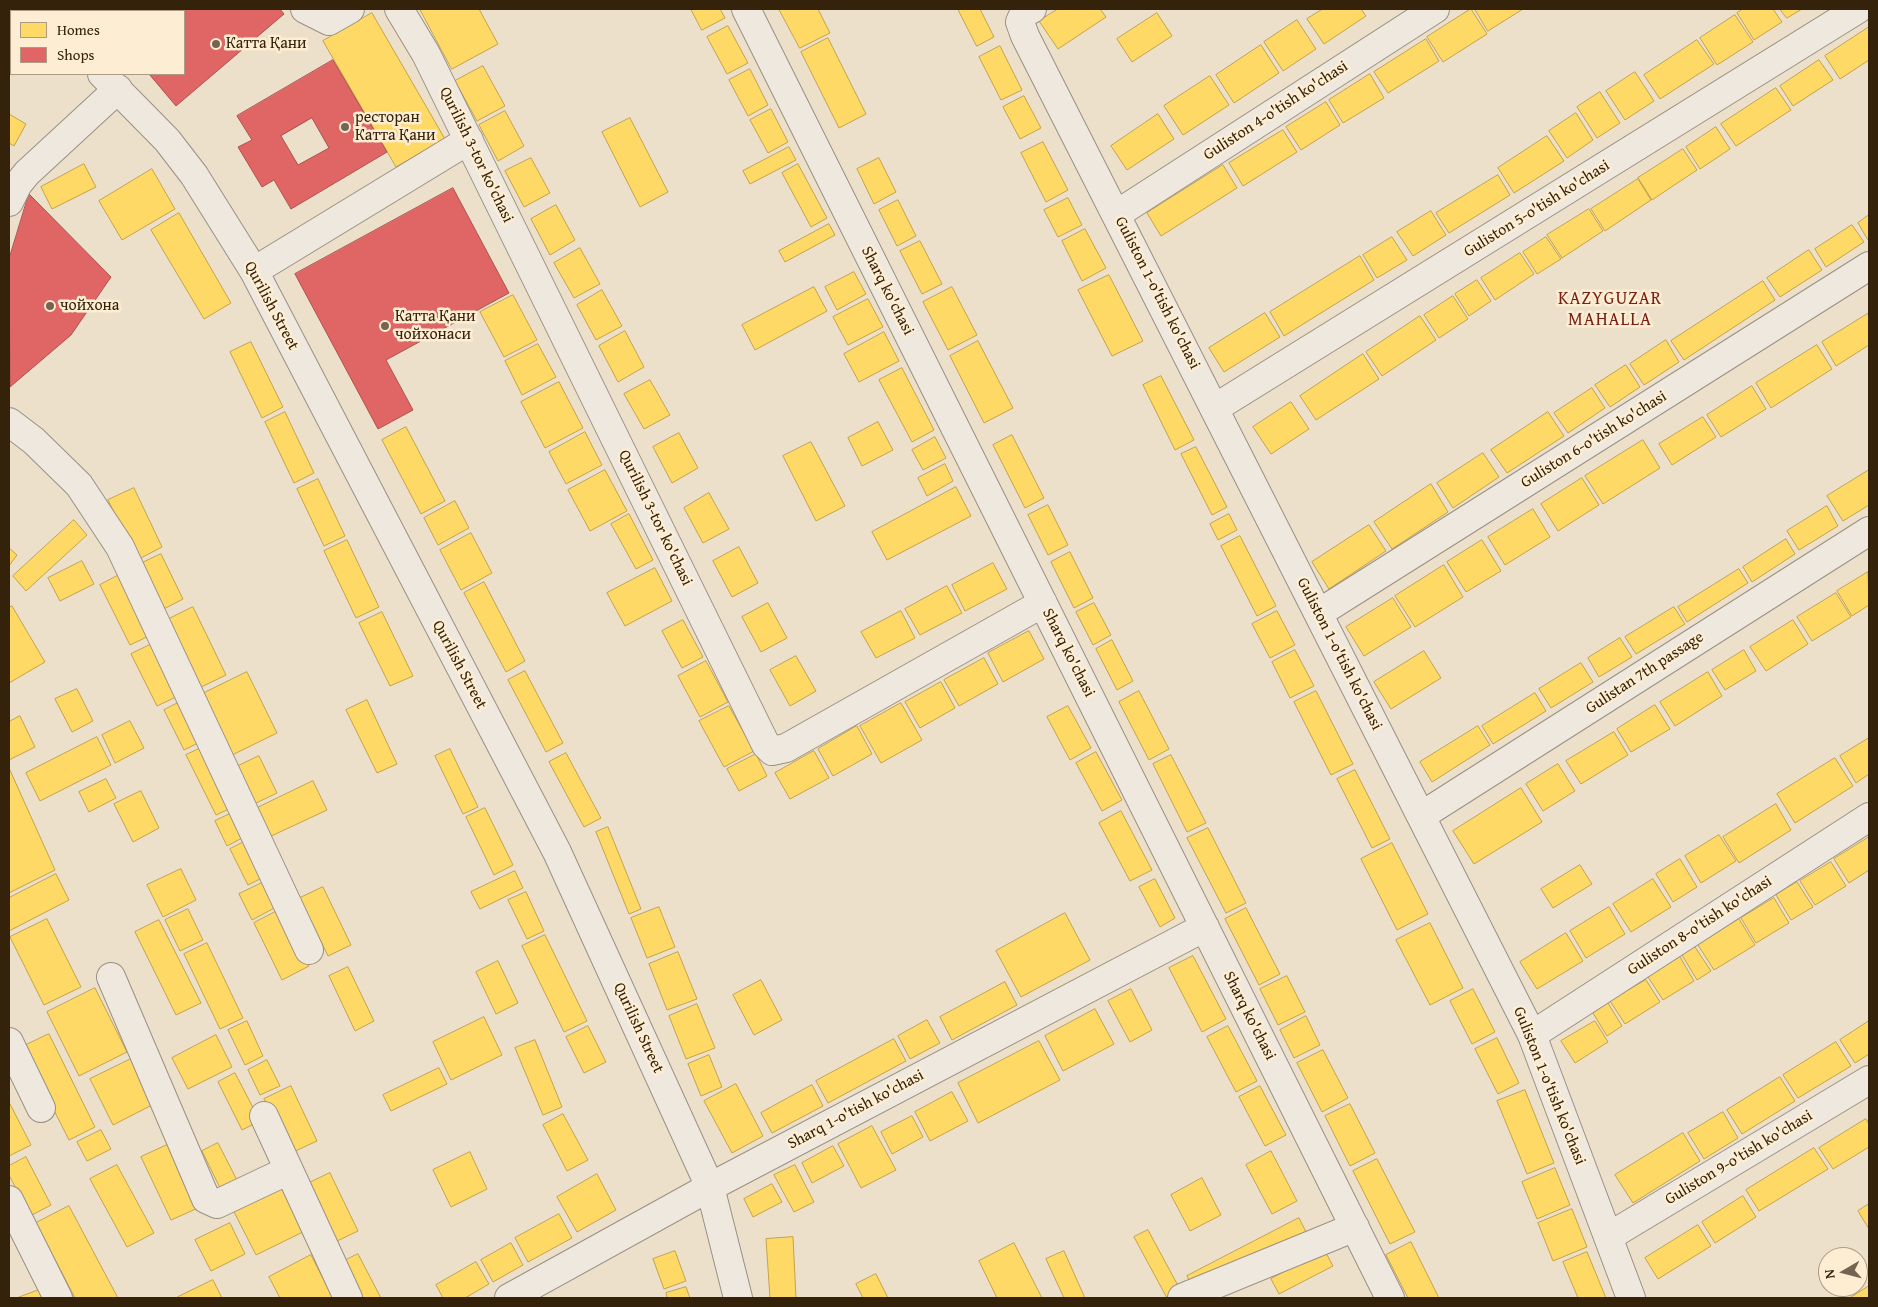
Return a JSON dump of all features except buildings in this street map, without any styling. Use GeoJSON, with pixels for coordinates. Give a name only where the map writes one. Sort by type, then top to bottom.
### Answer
{"type":"FeatureCollection","features":[{"type":"Feature","properties":{"kind":"street"},"geometry":{"type":"LineString","coordinates":[[305,9],[328,21],[350,9]]}},
{"type":"Feature","properties":{"kind":"street","name":"Qurilish 3-tor ko'chasi"},"geometry":{"type":"LineString","coordinates":[[399,9],[426,54],[766,745],[772,751],[786,748],[1043,603]]}},
{"type":"Feature","properties":{"kind":"street","name":"Sharq ko'chasi"},"geometry":{"type":"LineString","coordinates":[[746,9],[1390,1298]]}},
{"type":"Feature","properties":{"kind":"street","name":"Guliston 4-o'tish ko'chasi"},"geometry":{"type":"LineString","coordinates":[[1117,214],[1435,9]]}},
{"type":"Feature","properties":{"kind":"street","name":"Guliston 5-o'tish ko'chasi"},"geometry":{"type":"LineString","coordinates":[[1215,408],[1858,9]]}},
{"type":"Feature","properties":{"kind":"street","name":"Guliston 1-o'tish ko'chasi"},"geometry":{"type":"LineString","coordinates":[[1026,16],[1025,36],[1532,1035],[1631,1298]]}},
{"type":"Feature","properties":{"kind":"street"},"geometry":{"type":"LineString","coordinates":[[9,202],[18,184],[27,173],[110,82]]}},
{"type":"Feature","properties":{"kind":"street","name":"Qurilish Street"},"geometry":{"type":"LineString","coordinates":[[110,82],[167,140],[194,175],[254,271],[557,852],[710,1187],[738,1298]]}},
{"type":"Feature","properties":{"kind":"street"},"geometry":{"type":"LineString","coordinates":[[254,271],[469,140]]}},
{"type":"Feature","properties":{"kind":"street","name":"Guliston 6-o'tish ko'chasi"},"geometry":{"type":"LineString","coordinates":[[1319,614],[1869,266]]}},
{"type":"Feature","properties":{"kind":"street"},"geometry":{"type":"LineString","coordinates":[[9,422],[34,441],[79,485],[120,547],[308,950]]}},
{"type":"Feature","properties":{"kind":"street","name":"Gulistan 7th passage"},"geometry":{"type":"LineString","coordinates":[[1421,816],[1869,530]]}},
{"type":"Feature","properties":{"kind":"street","name":"Guliston 8-o'tish ko'chasi"},"geometry":{"type":"LineString","coordinates":[[1532,1035],[1869,817]]}},
{"type":"Feature","properties":{"kind":"street","name":"Sharq 1-o'tish ko'chasi"},"geometry":{"type":"LineString","coordinates":[[509,1298],[710,1187],[1205,927]]}},
{"type":"Feature","properties":{"kind":"street"},"geometry":{"type":"LineString","coordinates":[[111,977],[206,1199],[217,1204],[289,1170]]}},
{"type":"Feature","properties":{"kind":"street"},"geometry":{"type":"LineString","coordinates":[[9,1042],[41,1108]]}},
{"type":"Feature","properties":{"kind":"street","name":"Guliston 9-o'tish ko'chasi"},"geometry":{"type":"LineString","coordinates":[[1608,1237],[1869,1080]]}},
{"type":"Feature","properties":{"kind":"street"},"geometry":{"type":"LineString","coordinates":[[264,1116],[348,1298]]}},
{"type":"Feature","properties":{"kind":"street"},"geometry":{"type":"LineString","coordinates":[[9,1200],[58,1298]]}},
{"type":"Feature","properties":{"kind":"street"},"geometry":{"type":"LineString","coordinates":[[1189,1297],[1355,1227]]}},
{"type":"Feature","properties":{"kind":"place","name":"Катта Қани"},"geometry":{"type":"Point","coordinates":[216,44]}},
{"type":"Feature","properties":{"kind":"place","name":"ресторан Катта Қани"},"geometry":{"type":"Point","coordinates":[345,127]}},
{"type":"Feature","properties":{"kind":"place","name":"чойхона"},"geometry":{"type":"Point","coordinates":[50,306]}},
{"type":"Feature","properties":{"kind":"place","name":"Катта Қани чойхонаси"},"geometry":{"type":"Point","coordinates":[385,326]}},
{"type":"Feature","properties":{"kind":"district","name":"KAZYGUZAR MAHALLA"},"geometry":{"type":"Point","coordinates":[1610,309]}}]}
